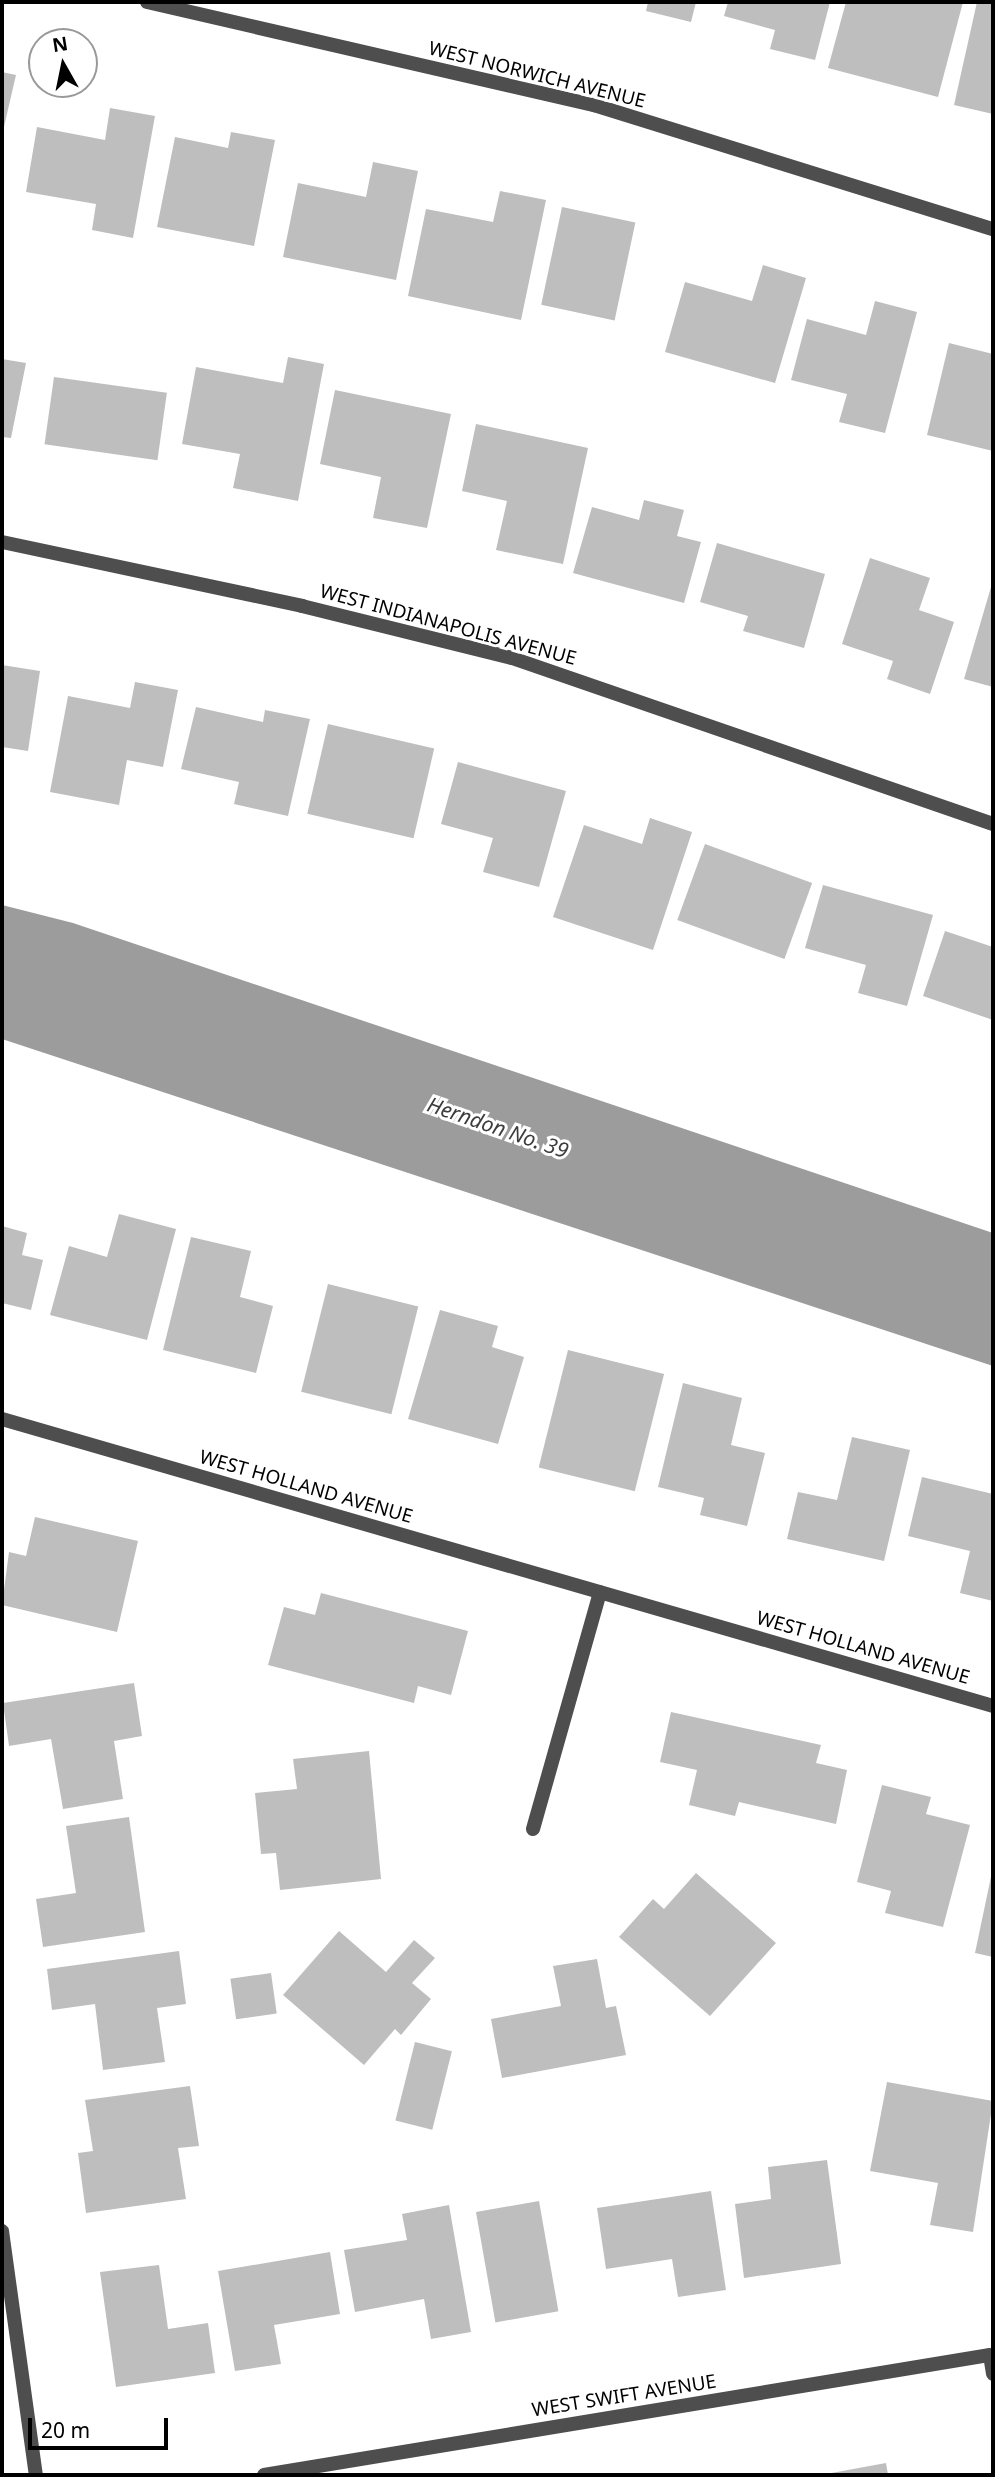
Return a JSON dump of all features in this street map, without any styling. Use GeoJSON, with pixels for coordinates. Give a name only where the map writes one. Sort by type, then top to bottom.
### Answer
{"type":"FeatureCollection","features":[{"type":"Feature","properties":{"kind":"street","name":"WEST NORWICH AVENUE"},"geometry":{"type":"LineString","coordinates":[[147,2],[594,105],[993,229]]}},
{"type":"Feature","properties":{"kind":"street","name":"WEST INDIANAPOLIS AVENUE"},"geometry":{"type":"LineString","coordinates":[[2,542],[302,606],[512,658],[993,824]]}},
{"type":"Feature","properties":{"kind":"street","name":"WEST HOLLAND AVENUE"},"geometry":{"type":"LineString","coordinates":[[2,1419],[993,1706]]}},
{"type":"Feature","properties":{"kind":"street"},"geometry":{"type":"LineString","coordinates":[[533,1829],[600,1592]]}},
{"type":"Feature","properties":{"kind":"street"},"geometry":{"type":"LineString","coordinates":[[2,2231],[36,2475]]}},
{"type":"Feature","properties":{"kind":"street","name":"WEST SWIFT AVENUE"},"geometry":{"type":"LineString","coordinates":[[264,2475],[990,2356],[993,2374]]}},
{"type":"Feature","properties":{"kind":"water","name":"Herndon No. 39"},"geometry":{"type":"Polygon","coordinates":[[[2,905],[73,923],[993,1233],[993,1366],[2,1039],[2,905]]]}},
{"type":"Feature","properties":{"kind":"building"},"geometry":{"type":"Polygon","coordinates":[[[648,2],[696,2],[691,22],[646,11],[648,2]]]}},
{"type":"Feature","properties":{"kind":"building"},"geometry":{"type":"Polygon","coordinates":[[[728,2],[830,2],[815,60],[770,49],[775,30],[724,16],[728,2]]]}},
{"type":"Feature","properties":{"kind":"building"},"geometry":{"type":"Polygon","coordinates":[[[846,2],[963,2],[938,97],[828,68],[846,2]]]}},
{"type":"Feature","properties":{"kind":"building"},"geometry":{"type":"Polygon","coordinates":[[[977,2],[993,2],[993,114],[954,105],[977,2]]]}},
{"type":"Feature","properties":{"kind":"building"},"geometry":{"type":"Polygon","coordinates":[[[2,72],[16,75],[3,131],[2,131],[2,72]]]}},
{"type":"Feature","properties":{"kind":"building"},"geometry":{"type":"Polygon","coordinates":[[[110,108],[155,116],[133,238],[92,230],[96,204],[26,192],[37,127],[105,140],[110,108]]]}},
{"type":"Feature","properties":{"kind":"building"},"geometry":{"type":"Polygon","coordinates":[[[231,132],[275,140],[254,246],[157,227],[175,137],[228,148],[231,132]]]}},
{"type":"Feature","properties":{"kind":"building"},"geometry":{"type":"Polygon","coordinates":[[[373,162],[418,171],[396,280],[283,257],[298,183],[366,197],[373,162]]]}},
{"type":"Feature","properties":{"kind":"building"},"geometry":{"type":"Polygon","coordinates":[[[500,191],[546,200],[521,320],[408,296],[426,209],[493,222],[500,191]]]}},
{"type":"Feature","properties":{"kind":"building"},"geometry":{"type":"Polygon","coordinates":[[[562,207],[635,223],[615,320],[541,305],[562,207]]]}},
{"type":"Feature","properties":{"kind":"building"},"geometry":{"type":"Polygon","coordinates":[[[763,265],[806,278],[775,383],[665,352],[685,282],[752,301],[763,265]]]}},
{"type":"Feature","properties":{"kind":"building"},"geometry":{"type":"Polygon","coordinates":[[[875,301],[917,312],[885,433],[839,422],[847,394],[791,380],[807,319],[866,335],[875,301]]]}},
{"type":"Feature","properties":{"kind":"building"},"geometry":{"type":"Polygon","coordinates":[[[949,343],[993,354],[993,451],[927,435],[949,343]]]}},
{"type":"Feature","properties":{"kind":"building"},"geometry":{"type":"Polygon","coordinates":[[[288,357],[324,364],[298,501],[233,488],[240,454],[182,444],[196,367],[283,383],[288,357]]]}},
{"type":"Feature","properties":{"kind":"building"},"geometry":{"type":"Polygon","coordinates":[[[2,359],[26,363],[11,438],[2,437],[2,359]]]}},
{"type":"Feature","properties":{"kind":"building"},"geometry":{"type":"Polygon","coordinates":[[[54,377],[167,393],[157,460],[45,444],[54,377]]]}},
{"type":"Feature","properties":{"kind":"building"},"geometry":{"type":"Polygon","coordinates":[[[335,390],[451,414],[427,528],[373,518],[381,477],[320,464],[335,390]]]}},
{"type":"Feature","properties":{"kind":"building"},"geometry":{"type":"Polygon","coordinates":[[[476,424],[588,448],[563,564],[496,550],[507,501],[462,491],[476,424]]]}},
{"type":"Feature","properties":{"kind":"building"},"geometry":{"type":"Polygon","coordinates":[[[644,500],[684,510],[677,536],[701,542],[684,603],[573,573],[592,507],[639,520],[644,500]]]}},
{"type":"Feature","properties":{"kind":"building"},"geometry":{"type":"Polygon","coordinates":[[[717,543],[825,574],[804,648],[743,631],[748,616],[700,602],[717,543]]]}},
{"type":"Feature","properties":{"kind":"building"},"geometry":{"type":"Polygon","coordinates":[[[870,558],[930,578],[919,610],[954,622],[930,694],[887,679],[893,661],[842,644],[870,558]]]}},
{"type":"Feature","properties":{"kind":"building"},"geometry":{"type":"Polygon","coordinates":[[[991,587],[993,588],[993,687],[964,679],[991,587]]]}},
{"type":"Feature","properties":{"kind":"building"},"geometry":{"type":"Polygon","coordinates":[[[2,665],[40,671],[28,751],[2,747],[2,665]]]}},
{"type":"Feature","properties":{"kind":"building"},"geometry":{"type":"Polygon","coordinates":[[[135,682],[178,690],[163,767],[127,760],[119,805],[50,792],[68,696],[130,708],[135,682]]]}},
{"type":"Feature","properties":{"kind":"building"},"geometry":{"type":"Polygon","coordinates":[[[196,707],[263,722],[265,710],[310,719],[288,816],[234,804],[239,782],[181,769],[196,707]]]}},
{"type":"Feature","properties":{"kind":"building"},"geometry":{"type":"Polygon","coordinates":[[[328,724],[434,749],[414,838],[307,814],[328,724]]]}},
{"type":"Feature","properties":{"kind":"building"},"geometry":{"type":"Polygon","coordinates":[[[458,762],[566,791],[539,887],[483,872],[493,838],[441,824],[458,762]]]}},
{"type":"Feature","properties":{"kind":"building"},"geometry":{"type":"Polygon","coordinates":[[[650,818],[692,832],[653,950],[553,917],[584,825],[642,844],[650,818]]]}},
{"type":"Feature","properties":{"kind":"building"},"geometry":{"type":"Polygon","coordinates":[[[705,844],[812,883],[784,959],[677,920],[705,844]]]}},
{"type":"Feature","properties":{"kind":"building"},"geometry":{"type":"Polygon","coordinates":[[[823,885],[933,915],[907,1006],[858,993],[866,965],[805,948],[823,885]]]}},
{"type":"Feature","properties":{"kind":"building"},"geometry":{"type":"Polygon","coordinates":[[[945,931],[993,947],[993,1020],[923,996],[945,931]]]}},
{"type":"Feature","properties":{"kind":"building"},"geometry":{"type":"Polygon","coordinates":[[[119,1214],[176,1229],[147,1340],[50,1315],[69,1246],[107,1257],[119,1214]]]}},
{"type":"Feature","properties":{"kind":"building"},"geometry":{"type":"Polygon","coordinates":[[[2,1226],[27,1233],[22,1255],[43,1260],[31,1310],[2,1303],[2,1226]]]}},
{"type":"Feature","properties":{"kind":"building"},"geometry":{"type":"Polygon","coordinates":[[[191,1237],[251,1251],[240,1297],[273,1306],[256,1373],[163,1350],[191,1237]]]}},
{"type":"Feature","properties":{"kind":"building"},"geometry":{"type":"Polygon","coordinates":[[[328,1284],[418,1306],[391,1414],[301,1392],[328,1284]]]}},
{"type":"Feature","properties":{"kind":"building"},"geometry":{"type":"Polygon","coordinates":[[[440,1310],[498,1326],[492,1347],[524,1357],[498,1444],[408,1419],[440,1310]]]}},
{"type":"Feature","properties":{"kind":"building"},"geometry":{"type":"Polygon","coordinates":[[[568,1350],[664,1374],[635,1491],[539,1467],[568,1350]]]}},
{"type":"Feature","properties":{"kind":"building"},"geometry":{"type":"Polygon","coordinates":[[[683,1383],[742,1398],[731,1445],[765,1453],[747,1526],[700,1515],[704,1498],[658,1487],[683,1383]]]}},
{"type":"Feature","properties":{"kind":"building"},"geometry":{"type":"Polygon","coordinates":[[[852,1437],[910,1450],[884,1561],[787,1539],[798,1492],[837,1500],[852,1437]]]}},
{"type":"Feature","properties":{"kind":"building"},"geometry":{"type":"Polygon","coordinates":[[[922,1477],[993,1494],[993,1601],[960,1593],[970,1551],[908,1536],[922,1477]]]}},
{"type":"Feature","properties":{"kind":"building"},"geometry":{"type":"Polygon","coordinates":[[[35,1517],[138,1541],[117,1632],[2,1605],[9,1552],[26,1556],[35,1517]]]}},
{"type":"Feature","properties":{"kind":"building"},"geometry":{"type":"Polygon","coordinates":[[[321,1593],[468,1631],[451,1695],[418,1686],[414,1703],[268,1665],[284,1607],[315,1615],[321,1593]]]}},
{"type":"Feature","properties":{"kind":"building"},"geometry":{"type":"Polygon","coordinates":[[[134,1683],[142,1736],[114,1741],[123,1799],[63,1809],[51,1739],[9,1746],[3,1703],[134,1683]]]}},
{"type":"Feature","properties":{"kind":"building"},"geometry":{"type":"Polygon","coordinates":[[[671,1712],[821,1745],[816,1763],[847,1770],[836,1824],[739,1802],[735,1816],[689,1805],[697,1770],[660,1762],[671,1712]]]}},
{"type":"Feature","properties":{"kind":"building"},"geometry":{"type":"Polygon","coordinates":[[[369,1751],[381,1879],[280,1890],[276,1853],[261,1854],[255,1793],[297,1789],[293,1759],[369,1751]]]}},
{"type":"Feature","properties":{"kind":"building"},"geometry":{"type":"Polygon","coordinates":[[[882,1785],[931,1797],[926,1814],[970,1825],[943,1927],[885,1913],[891,1891],[857,1882],[882,1785]]]}},
{"type":"Feature","properties":{"kind":"building"},"geometry":{"type":"Polygon","coordinates":[[[129,1817],[145,1932],[43,1947],[36,1899],[76,1893],[66,1826],[129,1817]]]}},
{"type":"Feature","properties":{"kind":"building"},"geometry":{"type":"Polygon","coordinates":[[[993,1872],[993,1957],[975,1953],[993,1872]]]}},
{"type":"Feature","properties":{"kind":"building"},"geometry":{"type":"Polygon","coordinates":[[[696,1873],[776,1943],[710,2016],[619,1937],[653,1899],[664,1909],[696,1873]]]}},
{"type":"Feature","properties":{"kind":"building"},"geometry":{"type":"Polygon","coordinates":[[[339,1931],[386,1972],[414,1940],[435,1958],[412,1983],[431,1999],[401,2035],[395,2029],[364,2065],[283,1995],[339,1931]]]}},
{"type":"Feature","properties":{"kind":"building"},"geometry":{"type":"Polygon","coordinates":[[[179,1951],[186,2004],[157,2008],[165,2062],[103,2070],[95,2004],[52,2010],[47,1969],[179,1951]]]}},
{"type":"Feature","properties":{"kind":"building"},"geometry":{"type":"Polygon","coordinates":[[[597,1959],[606,2008],[616,2006],[626,2055],[502,2078],[491,2019],[561,2006],[553,1966],[597,1959]]]}},
{"type":"Feature","properties":{"kind":"building"},"geometry":{"type":"Polygon","coordinates":[[[271,1973],[277,2014],[236,2019],[230,1979],[271,1973]]]}},
{"type":"Feature","properties":{"kind":"building"},"geometry":{"type":"Polygon","coordinates":[[[415,2042],[452,2051],[432,2130],[395,2121],[415,2042]]]}},
{"type":"Feature","properties":{"kind":"building"},"geometry":{"type":"Polygon","coordinates":[[[887,2082],[993,2101],[973,2232],[930,2225],[938,2183],[870,2171],[887,2082]]]}},
{"type":"Feature","properties":{"kind":"building"},"geometry":{"type":"Polygon","coordinates":[[[190,2086],[199,2146],[178,2148],[186,2199],[86,2213],[78,2153],[93,2151],[85,2100],[190,2086]]]}},
{"type":"Feature","properties":{"kind":"building"},"geometry":{"type":"Polygon","coordinates":[[[827,2160],[841,2264],[744,2278],[735,2204],[771,2199],[768,2167],[827,2160]]]}},
{"type":"Feature","properties":{"kind":"building"},"geometry":{"type":"Polygon","coordinates":[[[711,2191],[726,2290],[678,2297],[672,2259],[606,2269],[597,2208],[711,2191]]]}},
{"type":"Feature","properties":{"kind":"building"},"geometry":{"type":"Polygon","coordinates":[[[539,2201],[558,2311],[495,2322],[476,2212],[539,2201]]]}},
{"type":"Feature","properties":{"kind":"building"},"geometry":{"type":"Polygon","coordinates":[[[449,2205],[471,2332],[431,2339],[424,2299],[355,2312],[344,2250],[407,2240],[402,2214],[449,2205]]]}},
{"type":"Feature","properties":{"kind":"building"},"geometry":{"type":"Polygon","coordinates":[[[330,2252],[340,2314],[274,2325],[281,2364],[235,2371],[218,2271],[330,2252]]]}},
{"type":"Feature","properties":{"kind":"building"},"geometry":{"type":"Polygon","coordinates":[[[159,2265],[168,2329],[208,2323],[215,2373],[116,2387],[100,2272],[159,2265]]]}},
{"type":"Feature","properties":{"kind":"building"},"geometry":{"type":"Polygon","coordinates":[[[886,2463],[888,2475],[826,2475],[826,2474],[886,2463]]]}}]}
